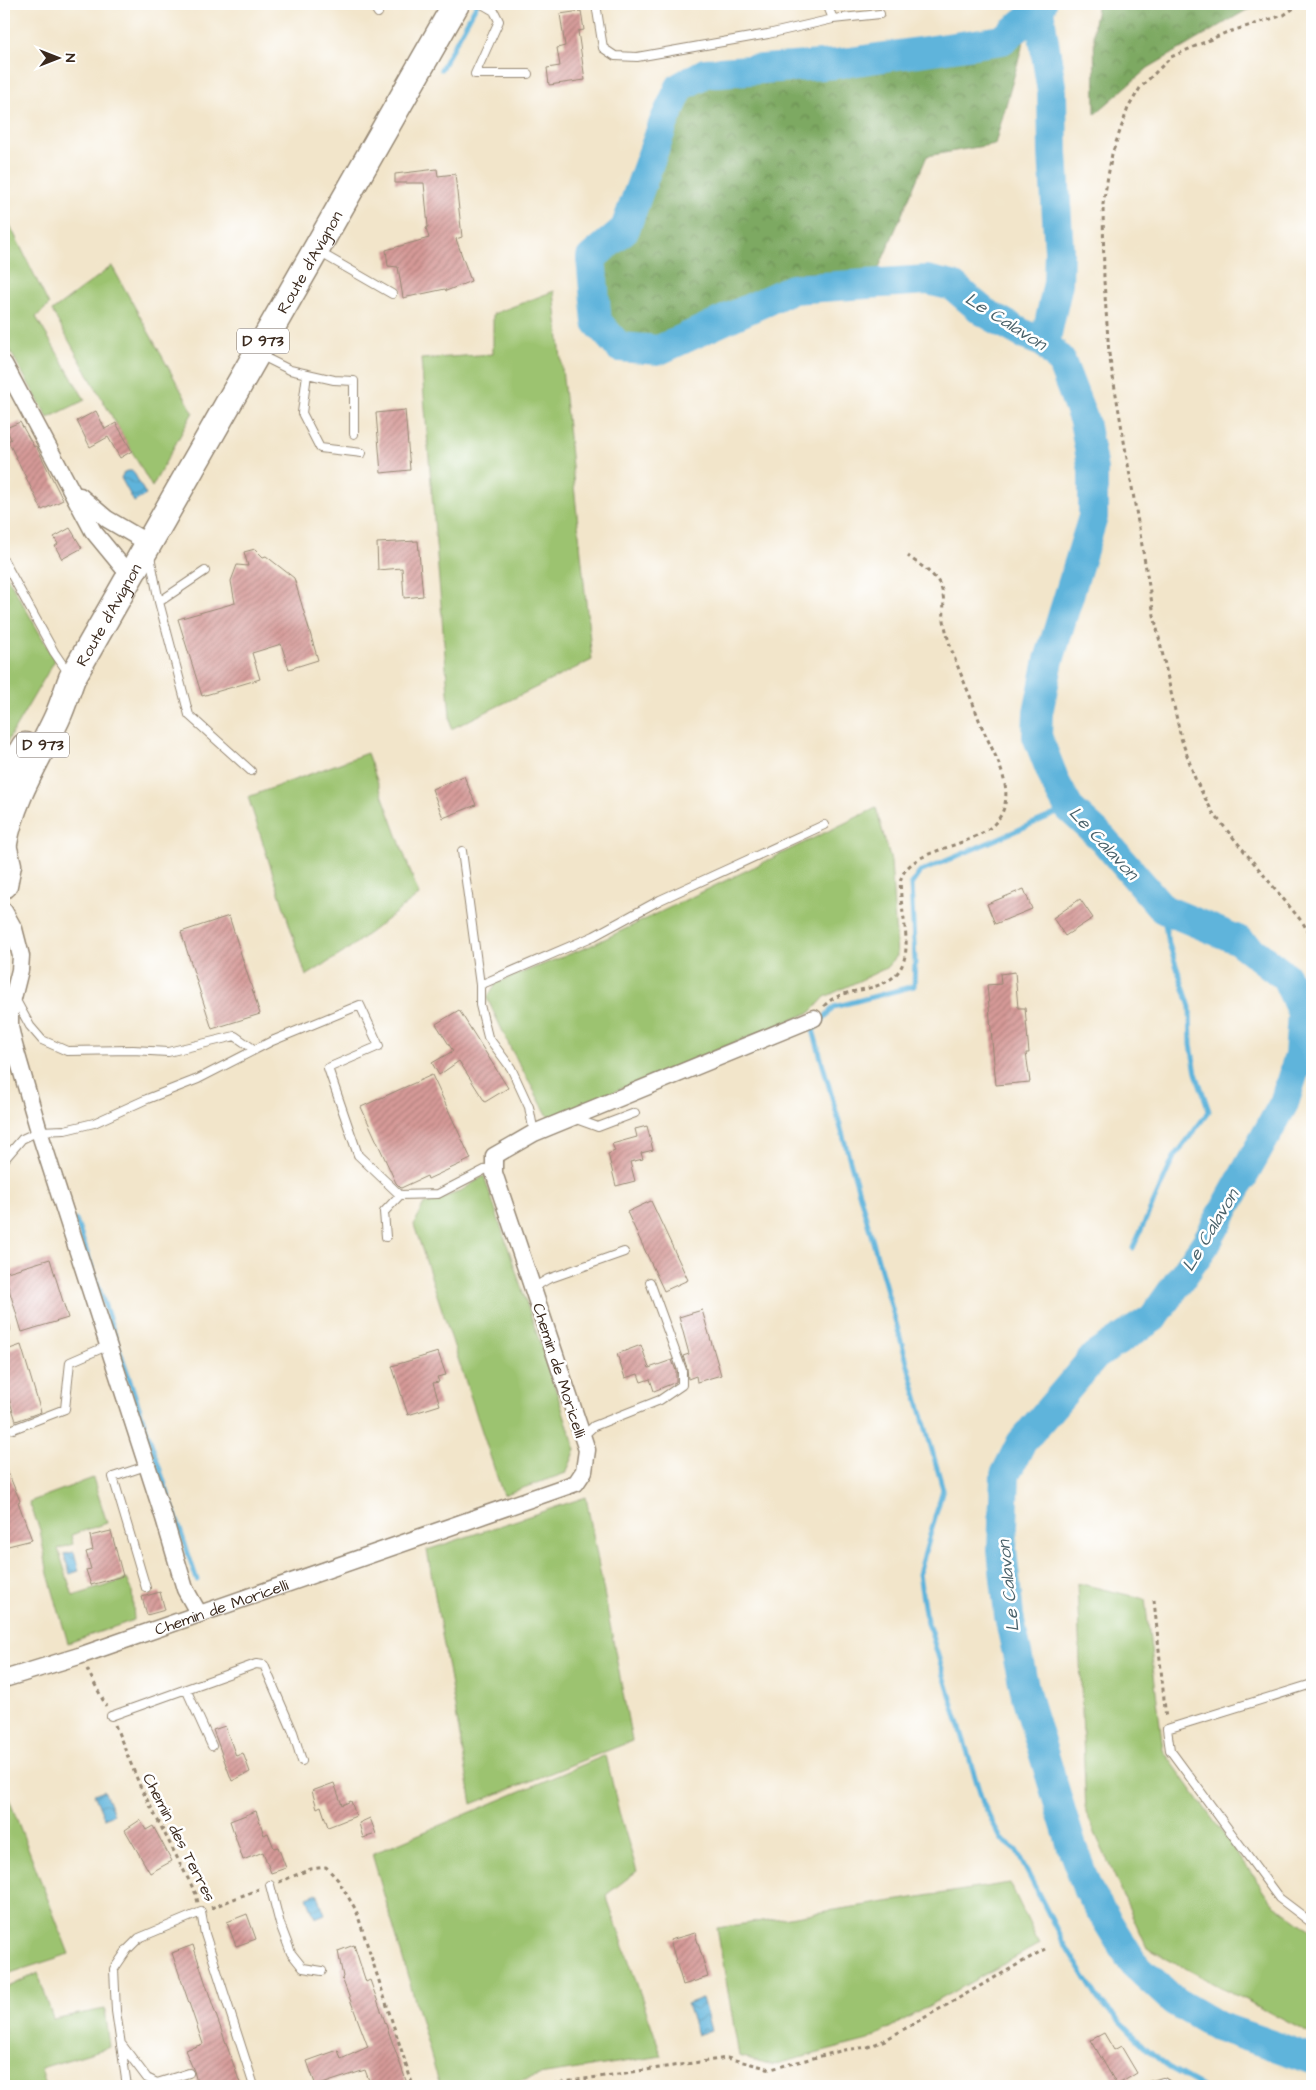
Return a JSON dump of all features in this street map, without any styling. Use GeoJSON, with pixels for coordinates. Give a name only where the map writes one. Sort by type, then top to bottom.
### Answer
{"type":"FeatureCollection","features":[{"type":"Feature","properties":{"kind":"main road","name":"Route d'Avignon"},"geometry":{"type":"LineString","coordinates":[[4,843],[6,829],[18,796],[57,717],[72,678],[456,4]]}},
{"type":"Feature","properties":{"kind":"main road","name":"Route d'Avignon"},"geometry":{"type":"LineString","coordinates":[[4,782],[50,705],[72,678]]}},
{"type":"Feature","properties":{"kind":"main road"},"geometry":{"type":"LineString","coordinates":[[4,849],[8,865],[4,885]]}},
{"type":"Feature","properties":{"kind":"street"},"geometry":{"type":"LineString","coordinates":[[4,364],[11,383],[94,531],[130,576]]}},
{"type":"Feature","properties":{"kind":"street"},"geometry":{"type":"LineString","coordinates":[[72,489],[108,519],[148,543]]}},
{"type":"Feature","properties":{"kind":"street"},"geometry":{"type":"LineString","coordinates":[[4,911],[14,929],[21,956],[20,970],[8,994],[10,1027],[39,1131],[164,1518],[185,1590],[199,1614]]}},
{"type":"Feature","properties":{"kind":"street"},"geometry":{"type":"LineString","coordinates":[[494,1165],[494,1156],[534,1133],[814,1018]]}},
{"type":"Feature","properties":{"kind":"street","name":"Chemin de Moricelli"},"geometry":{"type":"LineString","coordinates":[[4,1679],[79,1656],[576,1482],[584,1471],[587,1450],[494,1173],[494,1165]]}},
{"type":"Feature","properties":{"kind":"lane"},"geometry":{"type":"LineString","coordinates":[[372,4],[378,13]]}},
{"type":"Feature","properties":{"kind":"lane"},"geometry":{"type":"LineString","coordinates":[[482,4],[494,11],[499,21],[474,74],[528,74]]}},
{"type":"Feature","properties":{"kind":"lane"},"geometry":{"type":"LineString","coordinates":[[596,4],[603,48],[615,56],[637,57],[768,34],[833,19],[880,14]]}},
{"type":"Feature","properties":{"kind":"lane"},"geometry":{"type":"LineString","coordinates":[[827,4],[833,19]]}},
{"type":"Feature","properties":{"kind":"lane"},"geometry":{"type":"LineString","coordinates":[[315,250],[392,294]]}},
{"type":"Feature","properties":{"kind":"lane"},"geometry":{"type":"LineString","coordinates":[[256,353],[290,370],[334,380],[354,381],[354,434]]}},
{"type":"Feature","properties":{"kind":"lane"},"geometry":{"type":"LineString","coordinates":[[306,374],[302,413],[320,448],[362,453]]}},
{"type":"Feature","properties":{"kind":"lane"},"geometry":{"type":"LineString","coordinates":[[148,543],[159,602],[189,715],[250,771]]}},
{"type":"Feature","properties":{"kind":"lane"},"geometry":{"type":"LineString","coordinates":[[4,561],[54,652],[72,678]]}},
{"type":"Feature","properties":{"kind":"lane"},"geometry":{"type":"LineString","coordinates":[[159,602],[205,571]]}},
{"type":"Feature","properties":{"kind":"lane"},"geometry":{"type":"LineString","coordinates":[[480,985],[594,936],[660,900],[824,825]]}},
{"type":"Feature","properties":{"kind":"lane"},"geometry":{"type":"LineString","coordinates":[[462,851],[480,985],[480,1005],[488,1037],[511,1068],[529,1107],[534,1133]]}},
{"type":"Feature","properties":{"kind":"lane"},"geometry":{"type":"LineString","coordinates":[[8,994],[42,1040],[67,1050],[168,1052],[235,1036],[255,1050]]}},
{"type":"Feature","properties":{"kind":"lane"},"geometry":{"type":"LineString","coordinates":[[4,1160],[22,1139],[39,1131],[65,1130],[94,1124],[148,1099],[198,1079],[255,1050],[360,1004],[378,1046],[328,1068],[358,1156],[400,1195],[438,1194],[494,1165]]}},
{"type":"Feature","properties":{"kind":"lane"},"geometry":{"type":"LineString","coordinates":[[572,1117],[598,1126],[635,1113]]}},
{"type":"Feature","properties":{"kind":"lane"},"geometry":{"type":"LineString","coordinates":[[386,1237],[384,1212],[400,1195]]}},
{"type":"Feature","properties":{"kind":"lane"},"geometry":{"type":"LineString","coordinates":[[532,1288],[548,1279],[624,1252]]}},
{"type":"Feature","properties":{"kind":"lane"},"geometry":{"type":"LineString","coordinates":[[582,1437],[594,1426],[660,1400],[682,1386],[682,1370],[650,1282]]}},
{"type":"Feature","properties":{"kind":"lane"},"geometry":{"type":"LineString","coordinates":[[4,1320],[6,1328]]}},
{"type":"Feature","properties":{"kind":"lane"},"geometry":{"type":"LineString","coordinates":[[13,1429],[66,1408],[70,1362],[107,1346]]}},
{"type":"Feature","properties":{"kind":"lane"},"geometry":{"type":"LineString","coordinates":[[146,1466],[113,1477],[146,1588]]}},
{"type":"Feature","properties":{"kind":"lane"},"geometry":{"type":"LineString","coordinates":[[110,1716],[256,1664],[264,1665],[292,1732],[302,1762]]}},
{"type":"Feature","properties":{"kind":"lane"},"geometry":{"type":"LineString","coordinates":[[1312,1684],[1167,1729],[1170,1750],[1279,1898],[1312,1923]]}},
{"type":"Feature","properties":{"kind":"lane"},"geometry":{"type":"LineString","coordinates":[[186,1689],[212,1746]]}},
{"type":"Feature","properties":{"kind":"lane"},"geometry":{"type":"LineString","coordinates":[[270,1885],[280,1924],[291,1953],[304,1968],[322,1971]]}},
{"type":"Feature","properties":{"kind":"lane"},"geometry":{"type":"LineString","coordinates":[[127,2086],[116,2011],[114,1969],[127,1950],[139,1938],[201,1912],[206,1934],[254,2086]]}},
{"type":"Feature","properties":{"kind":"lane"},"geometry":{"type":"LineString","coordinates":[[121,2044],[147,2078],[157,2083],[189,2073]]}},
{"type":"Feature","properties":{"kind":"lane"},"geometry":{"type":"LineString","coordinates":[[1149,2086],[1163,2082],[1169,2086]]}},
{"type":"Feature","properties":{"kind":"path"},"geometry":{"type":"LineString","coordinates":[[1300,4],[1284,15],[1225,33],[1171,57],[1140,88],[1128,108],[1112,154],[1104,204],[1104,281],[1109,354],[1154,615],[1181,738],[1196,781],[1213,813],[1303,923],[1312,938]]}},
{"type":"Feature","properties":{"kind":"path"},"geometry":{"type":"LineString","coordinates":[[814,1018],[826,1004],[839,996],[885,982],[897,973],[902,966],[906,950],[900,888],[902,876],[916,860],[992,828],[1002,813],[1006,796],[1004,778],[982,728],[948,640],[944,620],[944,595],[937,580],[908,556]]}},
{"type":"Feature","properties":{"kind":"path"},"geometry":{"type":"LineString","coordinates":[[1154,1600],[1167,1729]]}},
{"type":"Feature","properties":{"kind":"path","name":"Chemin des Terres"},"geometry":{"type":"LineString","coordinates":[[79,1656],[102,1696],[140,1786],[196,1894],[201,1912],[311,1869],[326,1867],[338,1880],[356,1910],[412,2083],[415,2086]]}},
{"type":"Feature","properties":{"kind":"path"},"geometry":{"type":"LineString","coordinates":[[537,2086],[727,2058],[771,2070],[844,2050],[868,2047],[885,2040],[1045,1949]]}},
{"type":"Feature","properties":{"kind":"green space"},"geometry":{"type":"Polygon","coordinates":[[[1098,4],[1262,4],[1245,11],[1148,68],[1095,114],[1094,23],[1098,4]]]}},
{"type":"Feature","properties":{"kind":"green space"},"geometry":{"type":"Polygon","coordinates":[[[1025,37],[995,144],[927,156],[878,270],[793,274],[657,342],[625,339],[606,316],[601,262],[635,234],[689,96],[707,82],[844,75],[1000,51],[1025,37]]]}},
{"type":"Feature","properties":{"kind":"green space"},"geometry":{"type":"Polygon","coordinates":[[[4,213],[49,305],[36,317],[85,400],[48,418],[4,340],[4,213]]]}},
{"type":"Feature","properties":{"kind":"green space"},"geometry":{"type":"Polygon","coordinates":[[[112,266],[193,412],[152,487],[52,311],[112,266]]]}},
{"type":"Feature","properties":{"kind":"green space"},"geometry":{"type":"Polygon","coordinates":[[[554,291],[592,660],[451,729],[421,359],[493,354],[493,314],[554,291]]]}},
{"type":"Feature","properties":{"kind":"green space"},"geometry":{"type":"Polygon","coordinates":[[[4,571],[55,660],[4,747],[4,571]]]}},
{"type":"Feature","properties":{"kind":"green space"},"geometry":{"type":"Polygon","coordinates":[[[367,753],[419,895],[343,953],[306,976],[248,797],[367,753]]]}},
{"type":"Feature","properties":{"kind":"green space"},"geometry":{"type":"Polygon","coordinates":[[[876,808],[891,861],[897,956],[886,968],[825,997],[811,1012],[549,1118],[511,1049],[487,998],[496,983],[590,946],[876,808]]]}},
{"type":"Feature","properties":{"kind":"green space"},"geometry":{"type":"Polygon","coordinates":[[[484,1176],[576,1450],[566,1473],[503,1495],[414,1225],[423,1205],[459,1192],[484,1176]]]}},
{"type":"Feature","properties":{"kind":"green space"},"geometry":{"type":"Polygon","coordinates":[[[93,1478],[107,1523],[71,1535],[73,1544],[58,1549],[73,1596],[127,1579],[132,1590],[134,1620],[68,1643],[48,1574],[40,1530],[29,1502],[93,1478]]]}},
{"type":"Feature","properties":{"kind":"green space"},"geometry":{"type":"Polygon","coordinates":[[[586,1497],[632,1741],[472,1804],[427,1550],[586,1497]]]}},
{"type":"Feature","properties":{"kind":"green space"},"geometry":{"type":"Polygon","coordinates":[[[1077,1583],[1145,1599],[1163,1750],[1272,1902],[1312,1931],[1312,2035],[1147,1948],[1086,1813],[1077,1583]]]}},
{"type":"Feature","properties":{"kind":"green space"},"geometry":{"type":"Polygon","coordinates":[[[606,1755],[619,1812],[637,1871],[606,1895],[662,2056],[539,2075],[501,2086],[440,2086],[372,1854],[606,1755]]]}},
{"type":"Feature","properties":{"kind":"green space"},"geometry":{"type":"Polygon","coordinates":[[[4,1786],[69,1954],[4,1975],[4,1786]]]}},
{"type":"Feature","properties":{"kind":"green space"},"geometry":{"type":"Polygon","coordinates":[[[1010,1883],[1039,1944],[868,2040],[773,2065],[739,2056],[717,1928],[1010,1883]]]}},
{"type":"Feature","properties":{"kind":"green space"},"geometry":{"type":"Polygon","coordinates":[[[38,1973],[53,2019],[105,2009],[110,2047],[41,2068],[46,2086],[4,2086],[4,1989],[38,1973]]]}},
{"type":"Feature","properties":{"kind":"water"},"geometry":{"type":"Polygon","coordinates":[[[133,471],[146,495],[134,502],[121,478],[124,472],[133,471]]]}},
{"type":"Feature","properties":{"kind":"water"},"geometry":{"type":"Polygon","coordinates":[[[74,1552],[79,1571],[70,1574],[64,1554],[74,1552]]]}},
{"type":"Feature","properties":{"kind":"water"},"geometry":{"type":"Polygon","coordinates":[[[104,1790],[114,1814],[104,1818],[94,1794],[104,1790]]]}},
{"type":"Feature","properties":{"kind":"water"},"geometry":{"type":"Polygon","coordinates":[[[317,1893],[325,1914],[315,1918],[307,1897],[317,1893]]]}},
{"type":"Feature","properties":{"kind":"water"},"geometry":{"type":"Polygon","coordinates":[[[702,1998],[711,2030],[697,2035],[687,2004],[702,1998]]]}},
{"type":"Feature","properties":{"kind":"building"},"geometry":{"type":"Polygon","coordinates":[[[581,11],[584,30],[578,31],[585,80],[549,85],[547,68],[560,66],[557,48],[565,46],[560,14],[581,11]]]}},
{"type":"Feature","properties":{"kind":"building"},"geometry":{"type":"Polygon","coordinates":[[[437,169],[438,176],[455,174],[462,237],[456,239],[471,281],[446,291],[445,289],[403,298],[398,267],[388,266],[386,250],[429,238],[426,228],[428,227],[424,183],[395,183],[395,174],[437,169]]]}},
{"type":"Feature","properties":{"kind":"building"},"geometry":{"type":"Polygon","coordinates":[[[405,410],[410,470],[381,473],[376,413],[405,410]]]}},
{"type":"Feature","properties":{"kind":"building"},"geometry":{"type":"Polygon","coordinates":[[[96,411],[105,429],[116,423],[132,451],[120,458],[108,437],[90,447],[77,421],[96,411]]]}},
{"type":"Feature","properties":{"kind":"building"},"geometry":{"type":"Polygon","coordinates":[[[20,422],[34,447],[36,446],[63,500],[42,510],[8,441],[11,439],[6,428],[20,422]]]}},
{"type":"Feature","properties":{"kind":"building"},"geometry":{"type":"Polygon","coordinates":[[[70,528],[82,548],[62,559],[55,546],[58,544],[54,537],[70,528]]]}},
{"type":"Feature","properties":{"kind":"building"},"geometry":{"type":"Polygon","coordinates":[[[418,541],[423,596],[404,598],[402,568],[378,570],[377,543],[418,541]]]}},
{"type":"Feature","properties":{"kind":"building"},"geometry":{"type":"Polygon","coordinates":[[[255,549],[263,557],[266,556],[294,578],[318,660],[289,669],[281,644],[252,653],[260,679],[202,696],[178,619],[235,603],[231,581],[237,565],[248,566],[244,552],[255,549]]]}},
{"type":"Feature","properties":{"kind":"building"},"geometry":{"type":"Polygon","coordinates":[[[464,776],[476,805],[443,818],[432,789],[464,776]]]}},
{"type":"Feature","properties":{"kind":"building"},"geometry":{"type":"Polygon","coordinates":[[[1024,889],[1032,909],[995,924],[987,904],[1024,889]]]}},
{"type":"Feature","properties":{"kind":"building"},"geometry":{"type":"Polygon","coordinates":[[[1080,899],[1093,918],[1065,936],[1053,918],[1080,899]]]}},
{"type":"Feature","properties":{"kind":"building"},"geometry":{"type":"Polygon","coordinates":[[[229,916],[260,1014],[212,1029],[181,932],[229,916]]]}},
{"type":"Feature","properties":{"kind":"building"},"geometry":{"type":"Polygon","coordinates":[[[1015,972],[1018,1008],[1025,1008],[1029,1053],[1026,1053],[1030,1082],[996,1085],[987,985],[1001,984],[1000,974],[1015,972]]]}},
{"type":"Feature","properties":{"kind":"building"},"geometry":{"type":"Polygon","coordinates":[[[459,1010],[508,1088],[485,1102],[459,1061],[439,1075],[432,1063],[453,1051],[436,1024],[459,1010]]]}},
{"type":"Feature","properties":{"kind":"building"},"geometry":{"type":"Polygon","coordinates":[[[432,1075],[471,1159],[428,1179],[427,1176],[401,1188],[396,1183],[361,1107],[432,1075]]]}},
{"type":"Feature","properties":{"kind":"building"},"geometry":{"type":"Polygon","coordinates":[[[647,1126],[653,1150],[641,1153],[643,1159],[630,1162],[635,1181],[616,1186],[608,1154],[615,1151],[612,1144],[637,1137],[635,1129],[647,1126]]]}},
{"type":"Feature","properties":{"kind":"building"},"geometry":{"type":"Polygon","coordinates":[[[651,1201],[688,1280],[664,1291],[627,1212],[651,1201]]]}},
{"type":"Feature","properties":{"kind":"building"},"geometry":{"type":"Polygon","coordinates":[[[50,1259],[68,1318],[22,1332],[4,1273],[50,1259]]]}},
{"type":"Feature","properties":{"kind":"building"},"geometry":{"type":"Polygon","coordinates":[[[702,1310],[721,1375],[697,1382],[696,1376],[688,1379],[683,1356],[689,1354],[679,1317],[702,1310]]]}},
{"type":"Feature","properties":{"kind":"building"},"geometry":{"type":"Polygon","coordinates":[[[21,1345],[41,1412],[16,1421],[4,1383],[4,1351],[21,1345]]]}},
{"type":"Feature","properties":{"kind":"building"},"geometry":{"type":"Polygon","coordinates":[[[641,1345],[649,1368],[672,1360],[676,1371],[676,1382],[654,1391],[650,1379],[641,1382],[638,1374],[625,1378],[617,1354],[641,1345]]]}},
{"type":"Feature","properties":{"kind":"building"},"geometry":{"type":"Polygon","coordinates":[[[438,1352],[446,1375],[437,1377],[439,1382],[433,1383],[440,1405],[408,1415],[392,1366],[438,1352]]]}},
{"type":"Feature","properties":{"kind":"building"},"geometry":{"type":"Polygon","coordinates":[[[4,1463],[20,1501],[18,1502],[32,1540],[4,1547],[4,1463]]]}},
{"type":"Feature","properties":{"kind":"building"},"geometry":{"type":"Polygon","coordinates":[[[111,1531],[123,1576],[91,1585],[86,1570],[91,1569],[86,1552],[93,1550],[90,1536],[111,1531]]]}},
{"type":"Feature","properties":{"kind":"building"},"geometry":{"type":"Polygon","coordinates":[[[160,1592],[165,1610],[147,1615],[142,1597],[160,1592]]]}},
{"type":"Feature","properties":{"kind":"building"},"geometry":{"type":"Polygon","coordinates":[[[225,1726],[236,1756],[243,1753],[250,1772],[232,1781],[213,1730],[225,1726]]]}},
{"type":"Feature","properties":{"kind":"building"},"geometry":{"type":"Polygon","coordinates":[[[334,1783],[342,1805],[351,1801],[356,1816],[328,1827],[321,1806],[317,1808],[312,1791],[334,1783]]]}},
{"type":"Feature","properties":{"kind":"building"},"geometry":{"type":"Polygon","coordinates":[[[256,1811],[264,1835],[268,1833],[274,1848],[278,1847],[286,1868],[271,1873],[263,1852],[243,1860],[230,1821],[256,1811]]]}},
{"type":"Feature","properties":{"kind":"building"},"geometry":{"type":"Polygon","coordinates":[[[370,1818],[376,1834],[363,1838],[359,1823],[370,1818]]]}},
{"type":"Feature","properties":{"kind":"building"},"geometry":{"type":"Polygon","coordinates":[[[140,1820],[146,1830],[153,1826],[172,1861],[150,1873],[125,1830],[140,1820]]]}},
{"type":"Feature","properties":{"kind":"building"},"geometry":{"type":"Polygon","coordinates":[[[247,1914],[256,1939],[236,1946],[227,1922],[247,1914]]]}},
{"type":"Feature","properties":{"kind":"building"},"geometry":{"type":"Polygon","coordinates":[[[695,1933],[708,1977],[683,1985],[670,1940],[695,1933]]]}},
{"type":"Feature","properties":{"kind":"building"},"geometry":{"type":"Polygon","coordinates":[[[193,1945],[241,2086],[198,2086],[185,2050],[203,2044],[172,1953],[193,1945]]]}},
{"type":"Feature","properties":{"kind":"building"},"geometry":{"type":"Polygon","coordinates":[[[354,1945],[366,1982],[370,1980],[408,2086],[371,2086],[365,2070],[316,2086],[307,2061],[338,2050],[341,2059],[368,2047],[342,1978],[338,1951],[354,1945]]]}},
{"type":"Feature","properties":{"kind":"building"},"geometry":{"type":"Polygon","coordinates":[[[1104,2033],[1114,2050],[1121,2046],[1137,2073],[1117,2085],[1091,2040],[1104,2033]]]}},
{"type":"Feature","properties":{"kind":"waterway"},"geometry":{"type":"LineString","coordinates":[[441,69],[477,4]]}},
{"type":"Feature","properties":{"kind":"waterway","name":"Le Calavon"},"geometry":{"type":"LineString","coordinates":[[1042,4],[1039,10],[1002,40],[836,64],[705,73],[680,87],[664,122],[625,229],[591,258],[597,322],[619,347],[659,350],[792,289],[927,280],[953,286],[984,312],[1025,335],[1045,343],[1061,361],[1084,421],[1093,470],[1093,517],[1049,660],[1038,713],[1037,736],[1056,784],[1069,808],[1103,839],[1163,909],[1238,940],[1286,977],[1302,1013],[1299,1056],[1284,1103],[1206,1243],[1153,1318],[1095,1356],[1021,1443],[1005,1475],[1002,1550],[1009,1616],[1026,1696],[1072,1847],[1088,1890],[1133,1963],[1174,2001],[1217,2026],[1312,2059]]}},
{"type":"Feature","properties":{"kind":"waterway"},"geometry":{"type":"LineString","coordinates":[[1039,10],[1052,92],[1053,153],[1059,251],[1058,283],[1045,343]]}},
{"type":"Feature","properties":{"kind":"waterway"},"geometry":{"type":"LineString","coordinates":[[1069,808],[920,872],[911,885],[915,961],[914,986],[834,1007],[813,1030],[943,1489],[919,1574],[925,1613],[983,1803],[1001,1839],[1016,1850],[1061,1938],[1098,1999],[1147,2049],[1168,2067],[1202,2086]]}},
{"type":"Feature","properties":{"kind":"waterway"},"geometry":{"type":"LineString","coordinates":[[1133,1248],[1173,1159],[1209,1111],[1196,1073],[1191,1045],[1190,1007],[1167,938],[1163,909]]}},
{"type":"Feature","properties":{"kind":"waterway"},"geometry":{"type":"LineString","coordinates":[[76,1220],[197,1580]]}}]}
